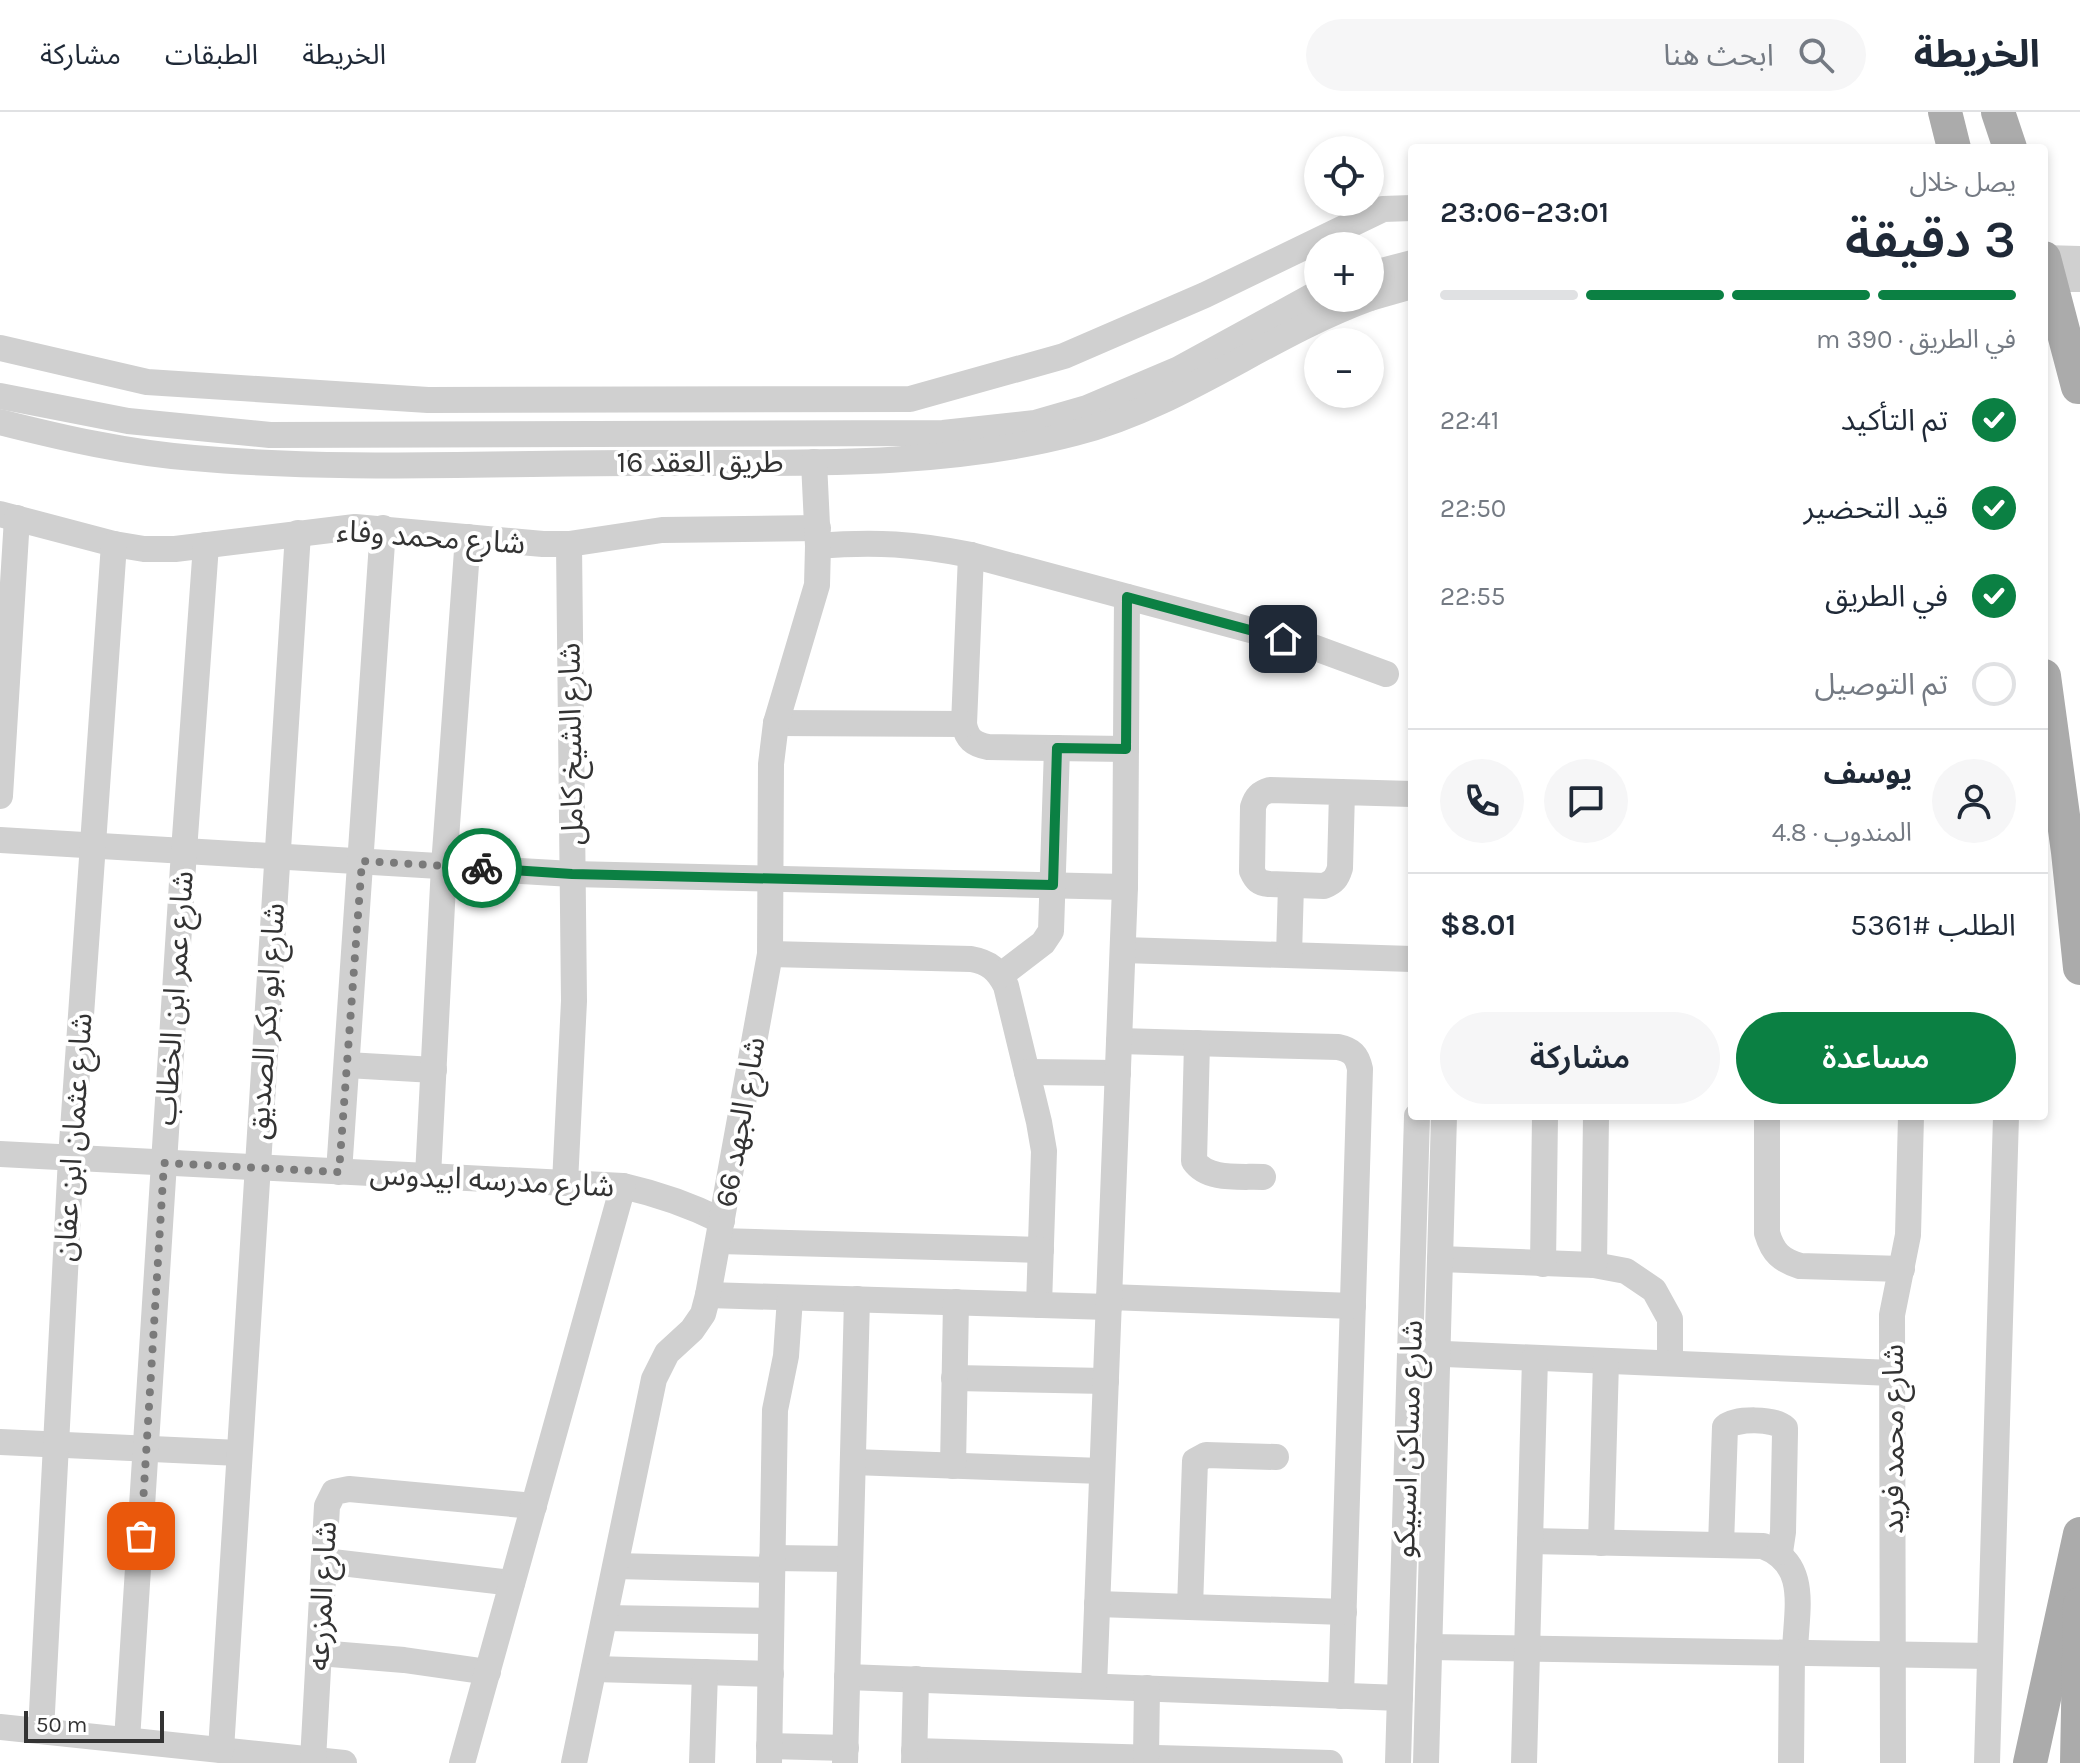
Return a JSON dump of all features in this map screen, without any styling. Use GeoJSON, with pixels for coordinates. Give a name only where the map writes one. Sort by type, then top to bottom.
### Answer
{"type":"FeatureCollection","features":[{"type":"Feature","properties":{"kind":"main road"},"geometry":{"type":"LineString","coordinates":[[1945,112],[1953,144]]}},
{"type":"Feature","properties":{"kind":"main road"},"geometry":{"type":"LineString","coordinates":[[2048,273],[2079,391]]}},
{"type":"Feature","properties":{"kind":"main road"},"geometry":{"type":"LineString","coordinates":[[2048,705],[2080,968]]}},
{"type":"Feature","properties":{"kind":"main road"},"geometry":{"type":"LineString","coordinates":[[2030,1763],[2080,1534]]}},
{"type":"Feature","properties":{"kind":"main road"},"geometry":{"type":"LineString","coordinates":[[2077,1763],[2080,1595]]}},
{"type":"Feature","properties":{"kind":"street"},"geometry":{"type":"LineString","coordinates":[[0,348],[147,382],[428,400],[910,399],[1064,356],[1205,295],[1383,209],[1408,208]]}},
{"type":"Feature","properties":{"kind":"street"},"geometry":{"type":"LineString","coordinates":[[2048,258],[2080,259]]}},
{"type":"Feature","properties":{"kind":"street"},"geometry":{"type":"LineString","coordinates":[[1384,270],[1408,264]]}},
{"type":"Feature","properties":{"kind":"street"},"geometry":{"type":"LineString","coordinates":[[2048,279],[2080,279]]}},
{"type":"Feature","properties":{"kind":"street","name":"طريق العقد 16"},"geometry":{"type":"LineString","coordinates":[[1384,294],[1408,287]]}},
{"type":"Feature","properties":{"kind":"street","name":"طريق العقد 16"},"geometry":{"type":"LineString","coordinates":[[0,396],[128,421],[270,435],[943,433],[1035,423],[1087,408],[1179,369],[1304,301]]}},
{"type":"Feature","properties":{"kind":"street","name":"طريق العقد 16"},"geometry":{"type":"LineString","coordinates":[[0,422],[91,442],[194,458],[335,464],[814,462],[937,456],[999,450],[1077,433],[1158,404],[1333,312]]}},
{"type":"Feature","properties":{"kind":"street","name":"شارع الجهد 66"},"geometry":{"type":"LineString","coordinates":[[574,1763],[654,1379],[667,1353],[692,1330],[703,1314],[721,1231],[770,954],[771,764],[776,723],[815,595],[818,537],[814,462]]}},
{"type":"Feature","properties":{"kind":"street"},"geometry":{"type":"LineString","coordinates":[[0,796],[9,516]]}},
{"type":"Feature","properties":{"kind":"street","name":"شارع محمد وفاء"},"geometry":{"type":"LineString","coordinates":[[9,516],[144,549],[175,549],[355,527],[569,544],[662,530],[921,545],[971,555],[1310,646],[1386,674]]}},
{"type":"Feature","properties":{"kind":"street"},"geometry":{"type":"LineString","coordinates":[[339,1172],[383,528]]}},
{"type":"Feature","properties":{"kind":"street","name":"شارع ابو بكر الصديق"},"geometry":{"type":"LineString","coordinates":[[221,1750],[298,533]]}},
{"type":"Feature","properties":{"kind":"street"},"geometry":{"type":"LineString","coordinates":[[428,1176],[444,866],[468,537]]}},
{"type":"Feature","properties":{"kind":"street","name":"شارع عثمان ابن عفان"},"geometry":{"type":"LineString","coordinates":[[41,1731],[71,1158],[114,544]]}},
{"type":"Feature","properties":{"kind":"street","name":"شارع الشيخ كامل"},"geometry":{"type":"LineString","coordinates":[[565,1183],[574,1001],[569,544]]}},
{"type":"Feature","properties":{"kind":"street","name":"شارع عمر ابن الخطاب"},"geometry":{"type":"LineString","coordinates":[[127,1740],[206,545]]}},
{"type":"Feature","properties":{"kind":"street"},"geometry":{"type":"LineString","coordinates":[[971,555],[964,724],[967,736],[975,745],[1126,749]]}},
{"type":"Feature","properties":{"kind":"street"},"geometry":{"type":"LineString","coordinates":[[1094,1686],[1125,887],[1127,597]]}},
{"type":"Feature","properties":{"kind":"street"},"geometry":{"type":"LineString","coordinates":[[776,723],[964,724]]}},
{"type":"Feature","properties":{"kind":"street"},"geometry":{"type":"LineString","coordinates":[[1001,975],[1048,938],[1051,931],[1057,748]]}},
{"type":"Feature","properties":{"kind":"street"},"geometry":{"type":"LineString","coordinates":[[1342,792],[1338,877],[1324,886],[1261,883],[1252,871],[1253,807],[1262,792],[1270,790],[1342,792],[1408,794]]}},
{"type":"Feature","properties":{"kind":"street"},"geometry":{"type":"LineString","coordinates":[[0,840],[572,874],[1125,887]]}},
{"type":"Feature","properties":{"kind":"street"},"geometry":{"type":"LineString","coordinates":[[1289,955],[1291,885]]}},
{"type":"Feature","properties":{"kind":"street"},"geometry":{"type":"LineString","coordinates":[[1123,950],[1408,959]]}},
{"type":"Feature","properties":{"kind":"street"},"geometry":{"type":"LineString","coordinates":[[770,954],[971,959],[993,967],[1001,975],[1044,1151],[1039,1305]]}},
{"type":"Feature","properties":{"kind":"street"},"geometry":{"type":"LineString","coordinates":[[1119,1041],[1338,1047],[1350,1049],[1358,1058],[1341,1696]]}},
{"type":"Feature","properties":{"kind":"street"},"geometry":{"type":"LineString","coordinates":[[1197,1043],[1194,1161],[1200,1170],[1210,1174],[1263,1177]]}},
{"type":"Feature","properties":{"kind":"street"},"geometry":{"type":"LineString","coordinates":[[347,1065],[434,1070]]}},
{"type":"Feature","properties":{"kind":"street"},"geometry":{"type":"LineString","coordinates":[[1027,1072],[1118,1073]]}},
{"type":"Feature","properties":{"kind":"street","name":"شارع مساكن اسبيكو"},"geometry":{"type":"LineString","coordinates":[[1398,1763],[1417,1120]]}},
{"type":"Feature","properties":{"kind":"street","name":"شارع مساكن اسبيكو"},"geometry":{"type":"LineString","coordinates":[[1426,1763],[1444,1120]]}},
{"type":"Feature","properties":{"kind":"street"},"geometry":{"type":"LineString","coordinates":[[1543,1264],[1545,1120]]}},
{"type":"Feature","properties":{"kind":"street"},"geometry":{"type":"LineString","coordinates":[[1594,1265],[1596,1120]]}},
{"type":"Feature","properties":{"kind":"street"},"geometry":{"type":"LineString","coordinates":[[1767,1120],[1767,1233],[1772,1250],[1784,1261],[1800,1266],[1902,1269]]}},
{"type":"Feature","properties":{"kind":"street","name":"شارع محمد فريد"},"geometry":{"type":"LineString","coordinates":[[1893,1763],[1892,1315],[1908,1235],[1911,1120]]}},
{"type":"Feature","properties":{"kind":"street"},"geometry":{"type":"LineString","coordinates":[[1987,1763],[2006,1120]]}},
{"type":"Feature","properties":{"kind":"street"},"geometry":{"type":"LineString","coordinates":[[0,1154],[256,1168]]}},
{"type":"Feature","properties":{"kind":"street","name":"شارع مدرسه ابيدوس"},"geometry":{"type":"LineString","coordinates":[[256,1168],[623,1186],[657,1194],[721,1231]]}},
{"type":"Feature","properties":{"kind":"street"},"geometry":{"type":"LineString","coordinates":[[462,1763],[623,1186]]}},
{"type":"Feature","properties":{"kind":"street"},"geometry":{"type":"LineString","coordinates":[[721,1231],[1041,1250]]}},
{"type":"Feature","properties":{"kind":"street"},"geometry":{"type":"LineString","coordinates":[[1440,1259],[1594,1265],[1626,1271],[1654,1290],[1670,1319],[1670,1363]]}},
{"type":"Feature","properties":{"kind":"street"},"geometry":{"type":"LineString","coordinates":[[708,1295],[1039,1305],[1109,1302],[1353,1306]]}},
{"type":"Feature","properties":{"kind":"street"},"geometry":{"type":"LineString","coordinates":[[790,1298],[786,1356],[775,1410],[769,1755],[846,1755],[857,1299]]}},
{"type":"Feature","properties":{"kind":"street"},"geometry":{"type":"LineString","coordinates":[[953,1466],[956,1302]]}},
{"type":"Feature","properties":{"kind":"street"},"geometry":{"type":"LineString","coordinates":[[1410,1352],[1892,1373]]}},
{"type":"Feature","properties":{"kind":"street"},"geometry":{"type":"LineString","coordinates":[[1524,1763],[1535,1358]]}},
{"type":"Feature","properties":{"kind":"street"},"geometry":{"type":"LineString","coordinates":[[1601,1543],[1606,1361]]}},
{"type":"Feature","properties":{"kind":"street"},"geometry":{"type":"LineString","coordinates":[[954,1378],[1106,1381]]}},
{"type":"Feature","properties":{"kind":"street"},"geometry":{"type":"LineString","coordinates":[[1721,1545],[1725,1427],[1736,1422],[1776,1423],[1785,1428],[1780,1552]]}},
{"type":"Feature","properties":{"kind":"street"},"geometry":{"type":"LineString","coordinates":[[0,1442],[239,1453]]}},
{"type":"Feature","properties":{"kind":"street"},"geometry":{"type":"LineString","coordinates":[[1190,1607],[1195,1461],[1206,1455],[1276,1457]]}},
{"type":"Feature","properties":{"kind":"street"},"geometry":{"type":"LineString","coordinates":[[853,1462],[1102,1471]]}},
{"type":"Feature","properties":{"kind":"street","name":"شارع المزرعه"},"geometry":{"type":"LineString","coordinates":[[313,1760],[329,1498],[341,1489],[534,1506]]}},
{"type":"Feature","properties":{"kind":"street"},"geometry":{"type":"LineString","coordinates":[[1530,1541],[1763,1546],[1780,1552],[1792,1566],[1797,1583],[1791,1763]]}},
{"type":"Feature","properties":{"kind":"street"},"geometry":{"type":"LineString","coordinates":[[616,1566],[772,1564],[850,1559]]}},
{"type":"Feature","properties":{"kind":"street"},"geometry":{"type":"LineString","coordinates":[[324,1561],[512,1583]]}},
{"type":"Feature","properties":{"kind":"street"},"geometry":{"type":"LineString","coordinates":[[1097,1604],[1344,1612]]}},
{"type":"Feature","properties":{"kind":"street"},"geometry":{"type":"LineString","coordinates":[[605,1618],[771,1621]]}},
{"type":"Feature","properties":{"kind":"street"},"geometry":{"type":"LineString","coordinates":[[1429,1647],[1990,1656]]}},
{"type":"Feature","properties":{"kind":"street"},"geometry":{"type":"LineString","coordinates":[[319,1653],[404,1660],[488,1672]]}},
{"type":"Feature","properties":{"kind":"street"},"geometry":{"type":"LineString","coordinates":[[594,1669],[771,1674]]}},
{"type":"Feature","properties":{"kind":"street"},"geometry":{"type":"LineString","coordinates":[[702,1763],[705,1672]]}},
{"type":"Feature","properties":{"kind":"street"},"geometry":{"type":"LineString","coordinates":[[847,1677],[1400,1698]]}},
{"type":"Feature","properties":{"kind":"street"},"geometry":{"type":"LineString","coordinates":[[916,1679],[914,1757],[1330,1763]]}},
{"type":"Feature","properties":{"kind":"street"},"geometry":{"type":"LineString","coordinates":[[1147,1688],[1159,1760]]}},
{"type":"Feature","properties":{"kind":"street"},"geometry":{"type":"LineString","coordinates":[[0,1727],[221,1750],[267,1759],[344,1763]]}},
{"type":"Feature","properties":{"kind":"way so far"},"geometry":{"type":"LineString","coordinates":[[141,1536],[164,1163],[339,1172],[362,861],[482,868]]}},
{"type":"Feature","properties":{"kind":"route"},"geometry":{"type":"LineString","coordinates":[[482,868],[572,874],[1053,885],[1057,748],[1126,749],[1127,597],[1283,639]]}}]}
